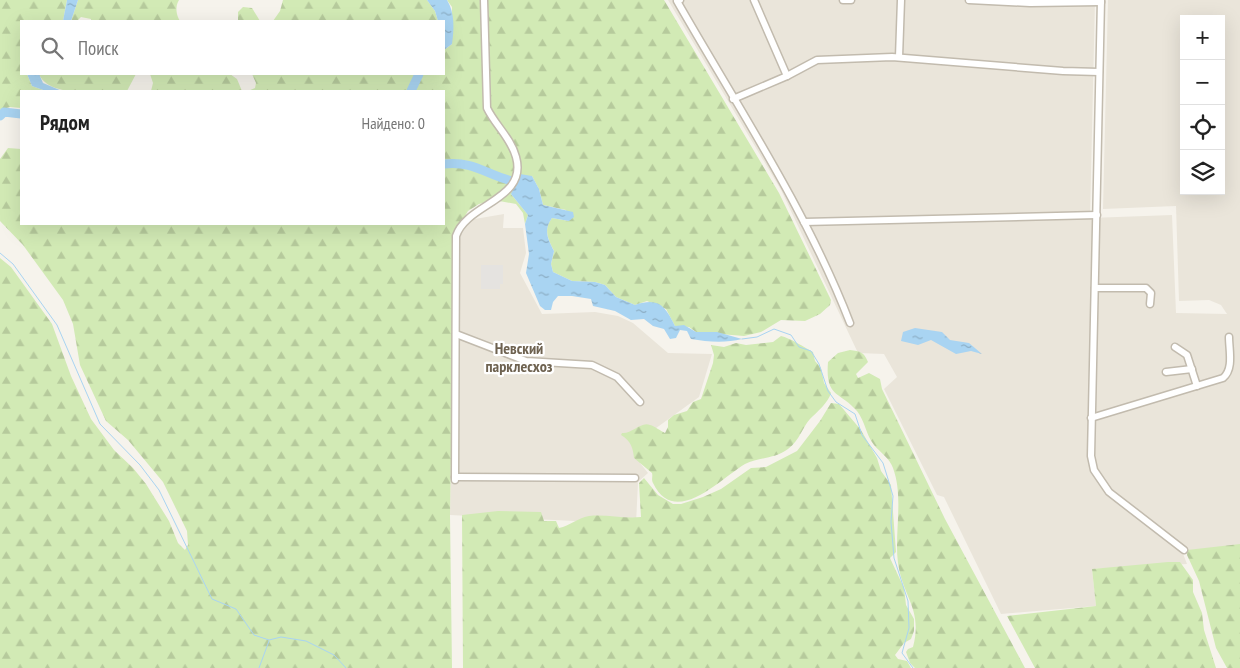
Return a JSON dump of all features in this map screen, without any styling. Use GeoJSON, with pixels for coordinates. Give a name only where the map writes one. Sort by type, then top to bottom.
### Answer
{"type":"FeatureCollection","features":[{"type":"Feature","properties":{"kind":"street"},"geometry":{"type":"LineString","coordinates":[[484,0],[488,108],[491,116],[513,147],[518,172],[510,189],[466,219],[459,227],[456,236],[455,479],[635,478]]}},
{"type":"Feature","properties":{"kind":"street"},"geometry":{"type":"LineString","coordinates":[[680,0],[677,1],[804,222],[834,281],[850,322]]}},
{"type":"Feature","properties":{"kind":"street"},"geometry":{"type":"LineString","coordinates":[[754,0],[787,76]]}},
{"type":"Feature","properties":{"kind":"street"},"geometry":{"type":"LineString","coordinates":[[843,0],[852,0]]}},
{"type":"Feature","properties":{"kind":"street"},"geometry":{"type":"LineString","coordinates":[[899,58],[901,0]]}},
{"type":"Feature","properties":{"kind":"street"},"geometry":{"type":"LineString","coordinates":[[968,0],[1030,3],[1101,1],[1091,456],[1094,470],[1109,492],[1184,550]]}},
{"type":"Feature","properties":{"kind":"street"},"geometry":{"type":"LineString","coordinates":[[733,99],[787,76],[817,60],[899,58],[1063,71],[1099,72]]}},
{"type":"Feature","properties":{"kind":"street"},"geometry":{"type":"LineString","coordinates":[[804,222],[1097,215]]}},
{"type":"Feature","properties":{"kind":"street"},"geometry":{"type":"LineString","coordinates":[[1095,288],[1146,288],[1152,293],[1150,304]]}},
{"type":"Feature","properties":{"kind":"street"},"geometry":{"type":"LineString","coordinates":[[456,334],[526,361],[592,365],[616,377],[640,402]]}},
{"type":"Feature","properties":{"kind":"street"},"geometry":{"type":"LineString","coordinates":[[1091,418],[1223,378],[1228,374],[1230,366],[1229,337]]}},
{"type":"Feature","properties":{"kind":"street"},"geometry":{"type":"LineString","coordinates":[[1175,347],[1187,355],[1197,386]]}},
{"type":"Feature","properties":{"kind":"street"},"geometry":{"type":"LineString","coordinates":[[1166,372],[1192,369]]}},
{"type":"Feature","properties":{"kind":"shaded area"},"geometry":{"type":"Polygon","coordinates":[[[668,0],[1095,0],[1090,218],[1172,215],[1176,313],[1227,314],[1221,305],[1209,300],[1179,301],[1176,206],[1103,209],[1108,0],[1240,0],[1240,545],[1182,551],[1187,564],[1092,569],[1096,606],[1001,614],[944,497],[937,495],[884,389],[897,377],[884,354],[858,353],[781,190],[668,0]]]}},
{"type":"Feature","properties":{"kind":"shaded area","name":"Невский парклесхоз"},"geometry":{"type":"Polygon","coordinates":[[[504,214],[503,228],[523,228],[526,253],[520,273],[542,314],[595,312],[618,316],[633,323],[668,353],[712,354],[699,397],[641,439],[640,463],[648,473],[638,482],[636,524],[450,515],[455,233],[463,221],[504,214]]]}},
{"type":"Feature","properties":{"kind":"shaded area"},"geometry":{"type":"Polygon","coordinates":[[[481,265],[503,265],[503,284],[500,284],[500,289],[481,289],[481,265]]]}},
{"type":"Feature","properties":{"kind":"green space"},"geometry":{"type":"Polygon","coordinates":[[[0,0],[67,0],[63,20],[20,20],[20,75],[27,75],[32,86],[43,90],[20,90],[20,108],[10,107],[0,110],[0,0]]]}},
{"type":"Feature","properties":{"kind":"green space"},"geometry":{"type":"Polygon","coordinates":[[[78,0],[179,0],[177,10],[180,20],[91,20],[81,17],[78,20],[71,20],[78,0]]]}},
{"type":"Feature","properties":{"kind":"green space"},"geometry":{"type":"Polygon","coordinates":[[[283,0],[427,0],[435,11],[438,20],[274,20],[280,11],[283,0]]]}},
{"type":"Feature","properties":{"kind":"green space"},"geometry":{"type":"Polygon","coordinates":[[[447,0],[664,0],[779,193],[831,300],[830,305],[820,314],[805,321],[781,320],[761,332],[744,336],[696,332],[689,327],[675,326],[666,309],[647,301],[635,305],[616,297],[605,285],[595,282],[572,281],[553,272],[551,264],[554,251],[548,238],[549,222],[552,218],[569,221],[566,210],[543,205],[539,189],[532,176],[511,194],[528,215],[525,224],[523,213],[516,204],[494,200],[479,204],[468,211],[455,233],[450,515],[452,668],[0,668],[0,258],[11,267],[52,324],[71,376],[91,419],[114,450],[146,484],[169,521],[178,543],[185,550],[188,545],[187,531],[163,482],[128,440],[106,421],[80,365],[73,324],[63,300],[23,245],[0,221],[0,159],[8,148],[20,149],[20,225],[445,225],[445,90],[250,90],[255,88],[256,83],[252,75],[445,75],[445,49],[452,44],[452,7],[447,0]]]}},
{"type":"Feature","properties":{"kind":"green space"},"geometry":{"type":"Polygon","coordinates":[[[243,7],[252,8],[259,20],[238,20],[238,12],[243,7]]]}},
{"type":"Feature","properties":{"kind":"green space"},"geometry":{"type":"Polygon","coordinates":[[[40,75],[135,75],[128,90],[65,90],[45,82],[40,75]]]}},
{"type":"Feature","properties":{"kind":"green space"},"geometry":{"type":"Polygon","coordinates":[[[150,75],[231,75],[237,79],[242,90],[151,90],[153,83],[150,75]]]}},
{"type":"Feature","properties":{"kind":"green space"},"geometry":{"type":"Polygon","coordinates":[[[781,336],[813,352],[815,361],[821,368],[824,383],[831,393],[825,404],[808,422],[796,442],[783,452],[745,464],[711,488],[685,501],[673,501],[662,496],[653,483],[652,473],[634,458],[631,445],[621,435],[622,433],[647,424],[665,433],[668,427],[668,420],[674,415],[687,411],[693,402],[701,399],[713,363],[714,355],[711,345],[724,347],[736,343],[746,345],[773,342],[781,336]]]}},
{"type":"Feature","properties":{"kind":"green space"},"geometry":{"type":"Polygon","coordinates":[[[850,350],[861,353],[868,362],[856,374],[858,378],[869,373],[880,379],[882,389],[945,519],[1025,668],[915,668],[910,663],[906,652],[913,647],[916,623],[900,575],[898,563],[898,491],[893,468],[871,441],[857,411],[831,388],[829,382],[828,362],[838,353],[850,350]]]}},
{"type":"Feature","properties":{"kind":"green space"},"geometry":{"type":"Polygon","coordinates":[[[831,403],[839,404],[861,430],[877,458],[881,471],[891,485],[896,552],[890,558],[904,588],[906,605],[914,619],[914,631],[911,639],[904,643],[895,655],[898,659],[907,661],[911,668],[463,668],[462,515],[498,511],[541,512],[544,521],[556,521],[559,528],[589,516],[641,517],[639,483],[644,478],[658,495],[673,504],[681,504],[703,497],[721,489],[751,468],[766,467],[797,451],[831,403]]]}},
{"type":"Feature","properties":{"kind":"green space"},"geometry":{"type":"Polygon","coordinates":[[[1240,544],[1240,668],[1227,668],[1216,648],[1199,581],[1187,555],[1187,550],[1240,544]]]}},
{"type":"Feature","properties":{"kind":"green space"},"geometry":{"type":"Polygon","coordinates":[[[1180,562],[1193,580],[1193,592],[1202,613],[1204,630],[1216,668],[1035,668],[1007,616],[1096,606],[1092,569],[1180,562]]]}},
{"type":"Feature","properties":{"kind":"water"},"geometry":{"type":"Polygon","coordinates":[[[67,0],[78,0],[71,20],[63,20],[67,0]]]}},
{"type":"Feature","properties":{"kind":"water"},"geometry":{"type":"Polygon","coordinates":[[[427,0],[447,0],[453,16],[453,27],[452,44],[445,49],[445,20],[438,20],[435,11],[427,0]]]}},
{"type":"Feature","properties":{"kind":"water"},"geometry":{"type":"Polygon","coordinates":[[[27,75],[39,75],[43,83],[60,90],[43,90],[32,86],[27,75]]]}},
{"type":"Feature","properties":{"kind":"water"},"geometry":{"type":"Polygon","coordinates":[[[520,174],[532,176],[539,189],[543,205],[573,212],[574,217],[569,221],[552,218],[549,222],[547,231],[554,251],[551,264],[553,272],[572,281],[595,282],[605,285],[616,297],[635,305],[650,302],[656,303],[664,308],[675,326],[684,325],[696,332],[717,332],[742,339],[723,342],[697,340],[691,339],[687,331],[680,330],[676,338],[670,339],[664,329],[653,326],[644,319],[631,320],[615,311],[593,306],[591,299],[572,296],[558,296],[553,302],[551,310],[545,310],[540,306],[526,273],[529,254],[525,224],[528,215],[511,194],[520,174]]]}},
{"type":"Feature","properties":{"kind":"water"},"geometry":{"type":"Polygon","coordinates":[[[915,328],[942,332],[950,340],[969,343],[982,354],[971,351],[956,354],[931,340],[918,345],[901,341],[903,332],[915,328]]]}},
{"type":"Feature","properties":{"kind":"waterway"},"geometry":{"type":"LineString","coordinates":[[411,90],[419,75]]}},
{"type":"Feature","properties":{"kind":"waterway"},"geometry":{"type":"LineString","coordinates":[[0,116],[4,112],[20,114]]}},
{"type":"Feature","properties":{"kind":"waterway"},"geometry":{"type":"LineString","coordinates":[[445,164],[472,166],[512,181]]}},
{"type":"Feature","properties":{"kind":"waterway"},"geometry":{"type":"LineString","coordinates":[[0,253],[13,264],[57,325],[100,424],[140,465],[159,490],[212,599],[236,609],[254,635],[269,640],[281,637],[306,641],[334,655],[346,668]]}},
{"type":"Feature","properties":{"kind":"waterway"},"geometry":{"type":"LineString","coordinates":[[742,339],[757,337],[774,329],[791,335],[799,347],[811,351],[819,364],[828,391],[836,402],[855,414],[862,435],[883,463],[893,496],[891,522],[894,558],[908,601],[909,628],[902,653],[913,668]]}},
{"type":"Feature","properties":{"kind":"waterway"},"geometry":{"type":"LineString","coordinates":[[259,668],[269,641]]}},
{"type":"Feature","properties":{"kind":"district","name":"Невский парклесхоз"},"geometry":{"type":"Point","coordinates":[519,357]}}]}
